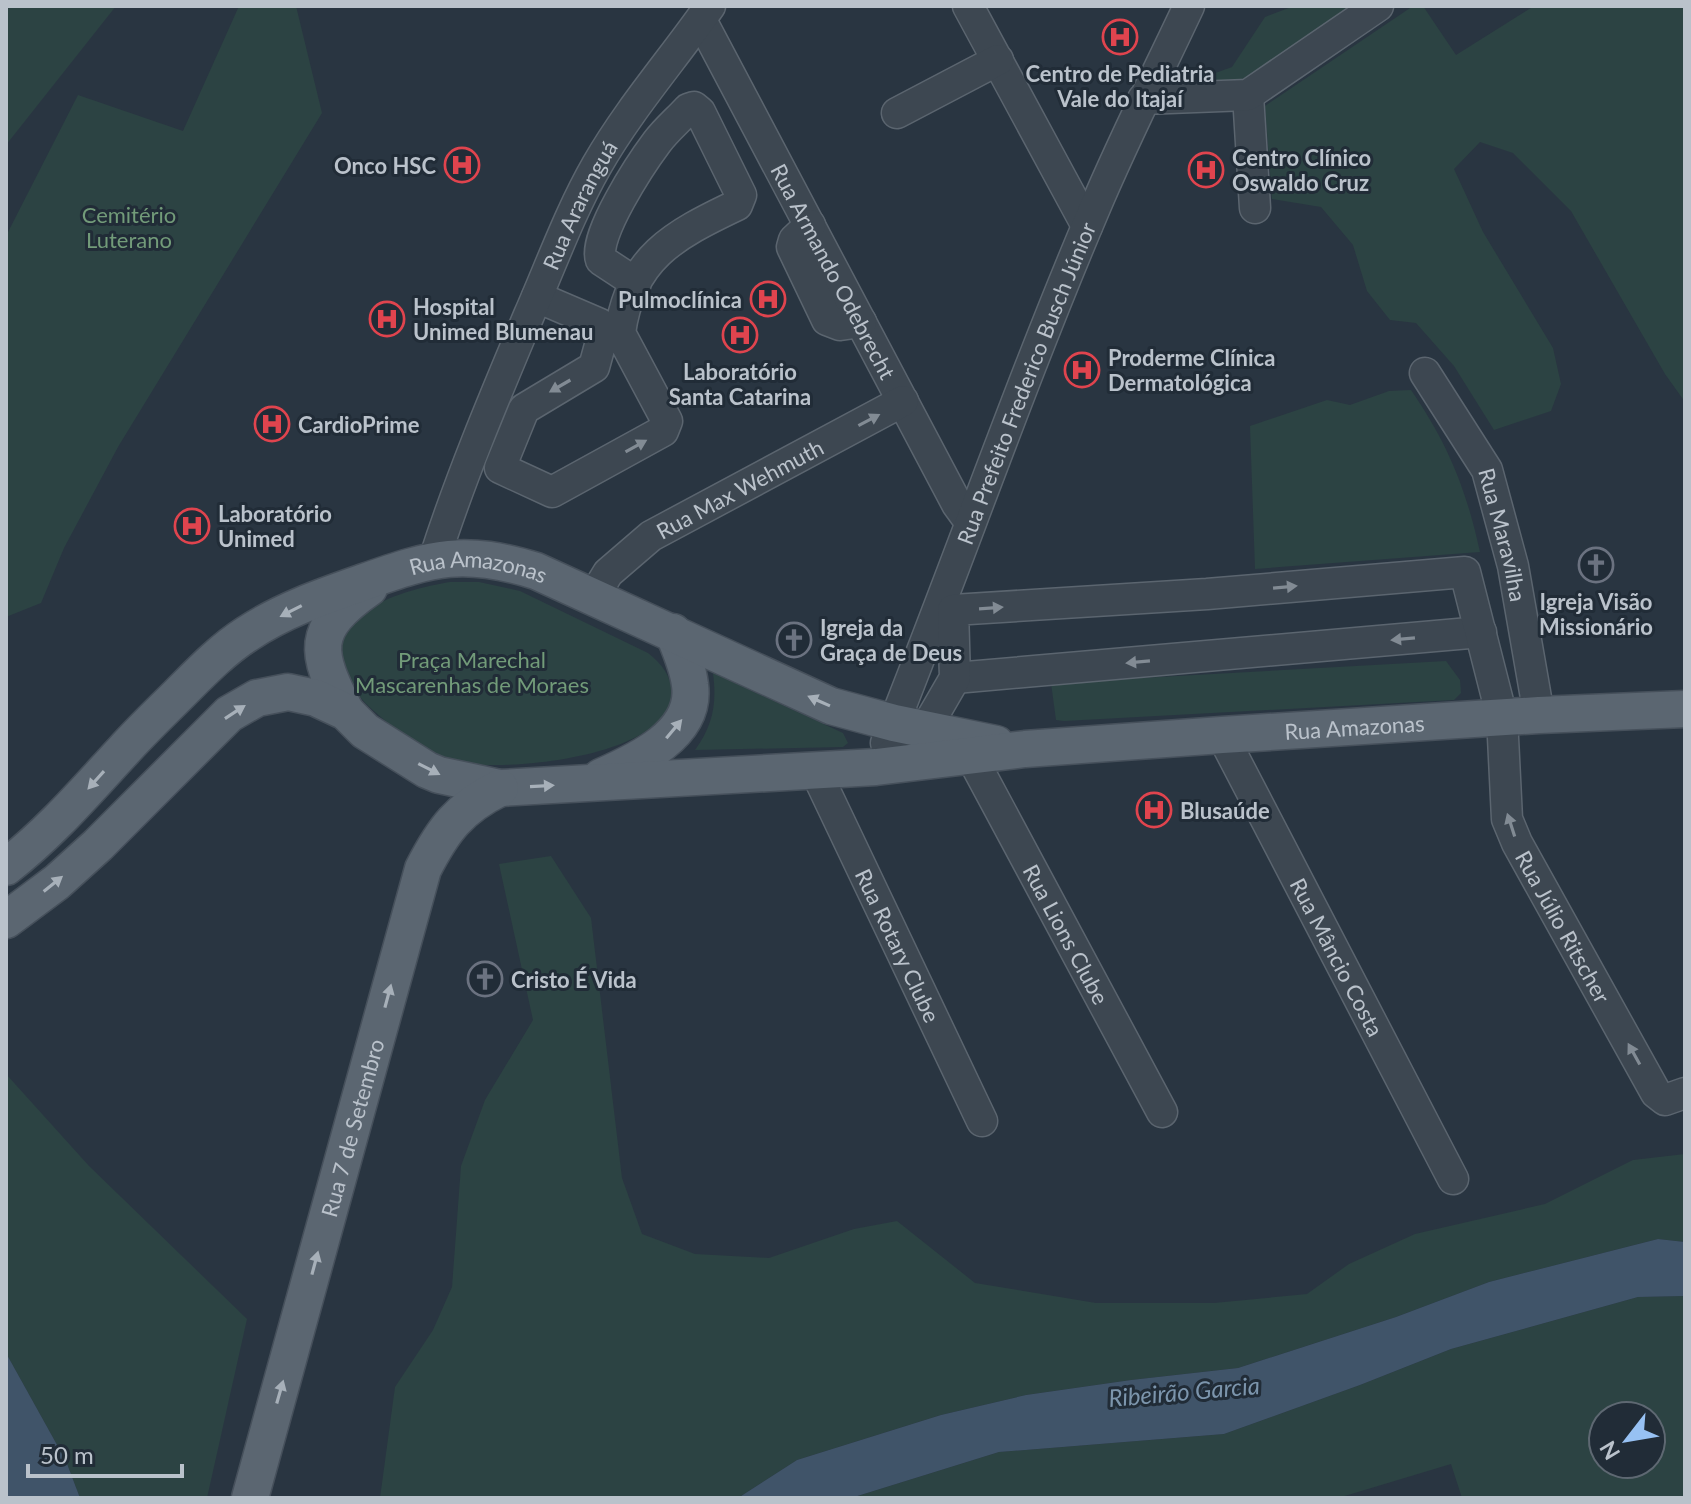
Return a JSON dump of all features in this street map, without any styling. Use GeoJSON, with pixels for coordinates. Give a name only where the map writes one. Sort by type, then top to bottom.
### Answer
{"type":"FeatureCollection","features":[{"type":"Feature","properties":{"kind":"main road","name":"Rua Amazonas"},"geometry":{"type":"LineString","coordinates":[[6,867],[67,813],[126,747],[209,665],[247,634],[294,608],[434,560],[469,557],[498,559],[536,571],[831,706],[962,738],[1025,749]]}},
{"type":"Feature","properties":{"kind":"main road"},"geometry":{"type":"LineString","coordinates":[[346,712],[328,678],[323,636],[332,618],[389,573]]}},
{"type":"Feature","properties":{"kind":"main road"},"geometry":{"type":"LineString","coordinates":[[585,784],[627,766],[654,749],[676,730],[686,713],[691,687],[673,632]]}},
{"type":"Feature","properties":{"kind":"main road","name":"Rua Amazonas"},"geometry":{"type":"LineString","coordinates":[[6,920],[57,882],[98,845],[229,714],[257,698],[288,692],[316,698],[346,712],[365,731],[427,770],[500,788],[876,767],[1025,749],[1222,735],[1685,709]]}},
{"type":"Feature","properties":{"kind":"main road","name":"Rua 7 de Setembro"},"geometry":{"type":"LineString","coordinates":[[250,1498],[423,869],[438,839],[452,821],[478,799],[500,788]]}},
{"type":"Feature","properties":{"kind":"street"},"geometry":{"type":"LineString","coordinates":[[968,6],[1087,226]]}},
{"type":"Feature","properties":{"kind":"street","name":"Rua Prefeito Frederico Busch Júnior"},"geometry":{"type":"LineString","coordinates":[[910,726],[970,522],[1087,226],[1143,99],[1189,6]]}},
{"type":"Feature","properties":{"kind":"street"},"geometry":{"type":"LineString","coordinates":[[1143,99],[1248,95],[1378,6]]}},
{"type":"Feature","properties":{"kind":"street","name":"Rua Armando Odebrecht"},"geometry":{"type":"LineString","coordinates":[[706,13],[810,225],[957,504],[970,522]]}},
{"type":"Feature","properties":{"kind":"street","name":"Rua Araranguá"},"geometry":{"type":"LineString","coordinates":[[434,560],[455,495],[540,290],[596,166],[706,13]]}},
{"type":"Feature","properties":{"kind":"street"},"geometry":{"type":"LineString","coordinates":[[897,113],[998,60]]}},
{"type":"Feature","properties":{"kind":"street"},"geometry":{"type":"LineString","coordinates":[[1248,95],[1255,208]]}},
{"type":"Feature","properties":{"kind":"street"},"geometry":{"type":"LineString","coordinates":[[594,367],[602,338],[614,325],[650,258],[659,249],[737,205],[740,200],[741,195],[721,153],[700,112],[694,107],[688,109],[658,141],[629,183],[599,246],[601,260],[636,283]]}},
{"type":"Feature","properties":{"kind":"street"},"geometry":{"type":"LineString","coordinates":[[540,290],[614,325],[638,366],[667,421],[663,431],[552,492],[500,468],[524,409],[594,367],[638,366]]}},
{"type":"Feature","properties":{"kind":"street","name":"Rua Maravilha"},"geometry":{"type":"LineString","coordinates":[[1425,373],[1487,470],[1513,566],[1539,715]]}},
{"type":"Feature","properties":{"kind":"street","name":"Rua Max Wehmuth"},"geometry":{"type":"LineString","coordinates":[[594,596],[608,573],[651,536],[903,401]]}},
{"type":"Feature","properties":{"kind":"street"},"geometry":{"type":"LineString","coordinates":[[955,678],[953,610],[1207,594],[1465,572],[1502,717]]}},
{"type":"Feature","properties":{"kind":"street"},"geometry":{"type":"LineString","coordinates":[[876,767],[955,678],[1481,632]]}},
{"type":"Feature","properties":{"kind":"street","name":"Rua Júlio Ritscher"},"geometry":{"type":"LineString","coordinates":[[1502,717],[1507,819],[1517,843],[1656,1093],[1665,1100],[1685,1093]]}},
{"type":"Feature","properties":{"kind":"street","name":"Rua Mâncio Costa"},"geometry":{"type":"LineString","coordinates":[[1222,735],[1453,1179]]}},
{"type":"Feature","properties":{"kind":"street","name":"Rua Lions Clube"},"geometry":{"type":"LineString","coordinates":[[971,756],[1162,1112]]}},
{"type":"Feature","properties":{"kind":"street","name":"Rua Rotary Clube"},"geometry":{"type":"LineString","coordinates":[[815,770],[982,1121]]}},
{"type":"Feature","properties":{"kind":"green space"},"geometry":{"type":"Polygon","coordinates":[[[6,6],[116,6],[6,145],[6,6]]]}},
{"type":"Feature","properties":{"kind":"green space","name":"Cemitério Luterano"},"geometry":{"type":"Polygon","coordinates":[[[239,6],[296,6],[322,113],[118,447],[64,548],[41,603],[6,617],[6,236],[78,95],[183,131],[239,6]]]}},
{"type":"Feature","properties":{"kind":"green space"},"geometry":{"type":"Polygon","coordinates":[[[1294,6],[1349,6],[1250,79],[1207,84],[1207,76],[1232,67],[1265,17],[1294,6]]]}},
{"type":"Feature","properties":{"kind":"green space"},"geometry":{"type":"Polygon","coordinates":[[[1413,6],[1423,6],[1456,55],[1534,6],[1685,6],[1685,402],[1665,374],[1571,211],[1513,153],[1480,142],[1454,169],[1483,232],[1553,348],[1561,384],[1551,411],[1494,430],[1454,366],[1416,323],[1390,320],[1367,291],[1353,245],[1321,207],[1272,199],[1265,106],[1413,6]]]}},
{"type":"Feature","properties":{"kind":"green space"},"geometry":{"type":"Polygon","coordinates":[[[1411,390],[1454,467],[1469,507],[1480,552],[1255,569],[1250,426],[1327,400],[1350,405],[1389,391],[1411,390]]]}},
{"type":"Feature","properties":{"kind":"green space","name":"Praça Marechal Mascarenhas de Moraes"},"geometry":{"type":"Polygon","coordinates":[[[450,582],[479,582],[520,591],[648,653],[663,668],[671,685],[671,699],[661,719],[640,735],[613,747],[547,762],[514,765],[463,763],[439,756],[416,744],[361,698],[345,673],[341,645],[346,631],[369,609],[402,594],[450,582]]]}},
{"type":"Feature","properties":{"kind":"green space"},"geometry":{"type":"Polygon","coordinates":[[[1446,661],[1460,680],[1461,693],[1454,700],[1064,721],[1056,720],[1051,683],[1446,661]]]}},
{"type":"Feature","properties":{"kind":"green space"},"geometry":{"type":"Polygon","coordinates":[[[713,673],[843,733],[848,743],[843,747],[695,750],[712,714],[713,673]]]}},
{"type":"Feature","properties":{"kind":"green space"},"geometry":{"type":"Polygon","coordinates":[[[551,856],[591,918],[622,1178],[642,1234],[695,1254],[769,1258],[854,1229],[897,1221],[975,1283],[1096,1303],[1214,1303],[1307,1294],[1349,1264],[1415,1234],[1545,1204],[1633,1160],[1685,1154],[1685,1242],[1658,1239],[1489,1282],[1396,1317],[1238,1368],[1026,1395],[941,1415],[797,1460],[738,1498],[380,1498],[395,1387],[433,1330],[452,1287],[461,1166],[485,1100],[533,1020],[499,864],[551,856]]]}},
{"type":"Feature","properties":{"kind":"green space"},"geometry":{"type":"Polygon","coordinates":[[[6,1074],[89,1166],[247,1319],[207,1498],[80,1498],[66,1461],[6,1353],[6,1074]]]}},
{"type":"Feature","properties":{"kind":"green space"},"geometry":{"type":"Polygon","coordinates":[[[1685,1296],[1685,1498],[1462,1498],[1451,1464],[1338,1498],[851,1498],[999,1452],[1224,1434],[1451,1349],[1638,1297],[1685,1296]]]}},
{"type":"Feature","properties":{"kind":"water","name":"Ribeirão Garcia"},"geometry":{"type":"Polygon","coordinates":[[[1658,1239],[1685,1242],[1685,1296],[1638,1297],[1451,1349],[1224,1434],[999,1452],[851,1498],[738,1498],[797,1460],[941,1415],[1026,1395],[1238,1368],[1396,1317],[1489,1282],[1658,1239]]]}},
{"type":"Feature","properties":{"kind":"water"},"geometry":{"type":"Polygon","coordinates":[[[6,1353],[66,1461],[80,1498],[6,1498],[6,1353]]]}},
{"type":"Feature","properties":{"kind":"place","name":"Centro de Pediatria Vale do Itajaí"},"geometry":{"type":"Point","coordinates":[1120,37]}},
{"type":"Feature","properties":{"kind":"place","name":"Onco HSC"},"geometry":{"type":"Point","coordinates":[462,165]}},
{"type":"Feature","properties":{"kind":"place","name":"Centro Clínico Oswaldo Cruz"},"geometry":{"type":"Point","coordinates":[1206,170]}},
{"type":"Feature","properties":{"kind":"place","name":"Pulmoclínica"},"geometry":{"type":"Point","coordinates":[768,299]}},
{"type":"Feature","properties":{"kind":"place","name":"Hospital Unimed Blumenau"},"geometry":{"type":"Point","coordinates":[387,319]}},
{"type":"Feature","properties":{"kind":"place","name":"Laboratório Santa Catarina"},"geometry":{"type":"Point","coordinates":[740,335]}},
{"type":"Feature","properties":{"kind":"place","name":"Proderme Clínica Dermatológica"},"geometry":{"type":"Point","coordinates":[1082,370]}},
{"type":"Feature","properties":{"kind":"place","name":"CardioPrime"},"geometry":{"type":"Point","coordinates":[272,424]}},
{"type":"Feature","properties":{"kind":"place","name":"Laboratório Unimed"},"geometry":{"type":"Point","coordinates":[192,526]}},
{"type":"Feature","properties":{"kind":"place","name":"Igreja Visão Missionário"},"geometry":{"type":"Point","coordinates":[1596,565]}},
{"type":"Feature","properties":{"kind":"place","name":"Igreja da Graça de Deus"},"geometry":{"type":"Point","coordinates":[794,640]}},
{"type":"Feature","properties":{"kind":"place","name":"Blusaúde"},"geometry":{"type":"Point","coordinates":[1154,810]}},
{"type":"Feature","properties":{"kind":"place","name":"Cristo É Vida"},"geometry":{"type":"Point","coordinates":[485,979]}}]}
